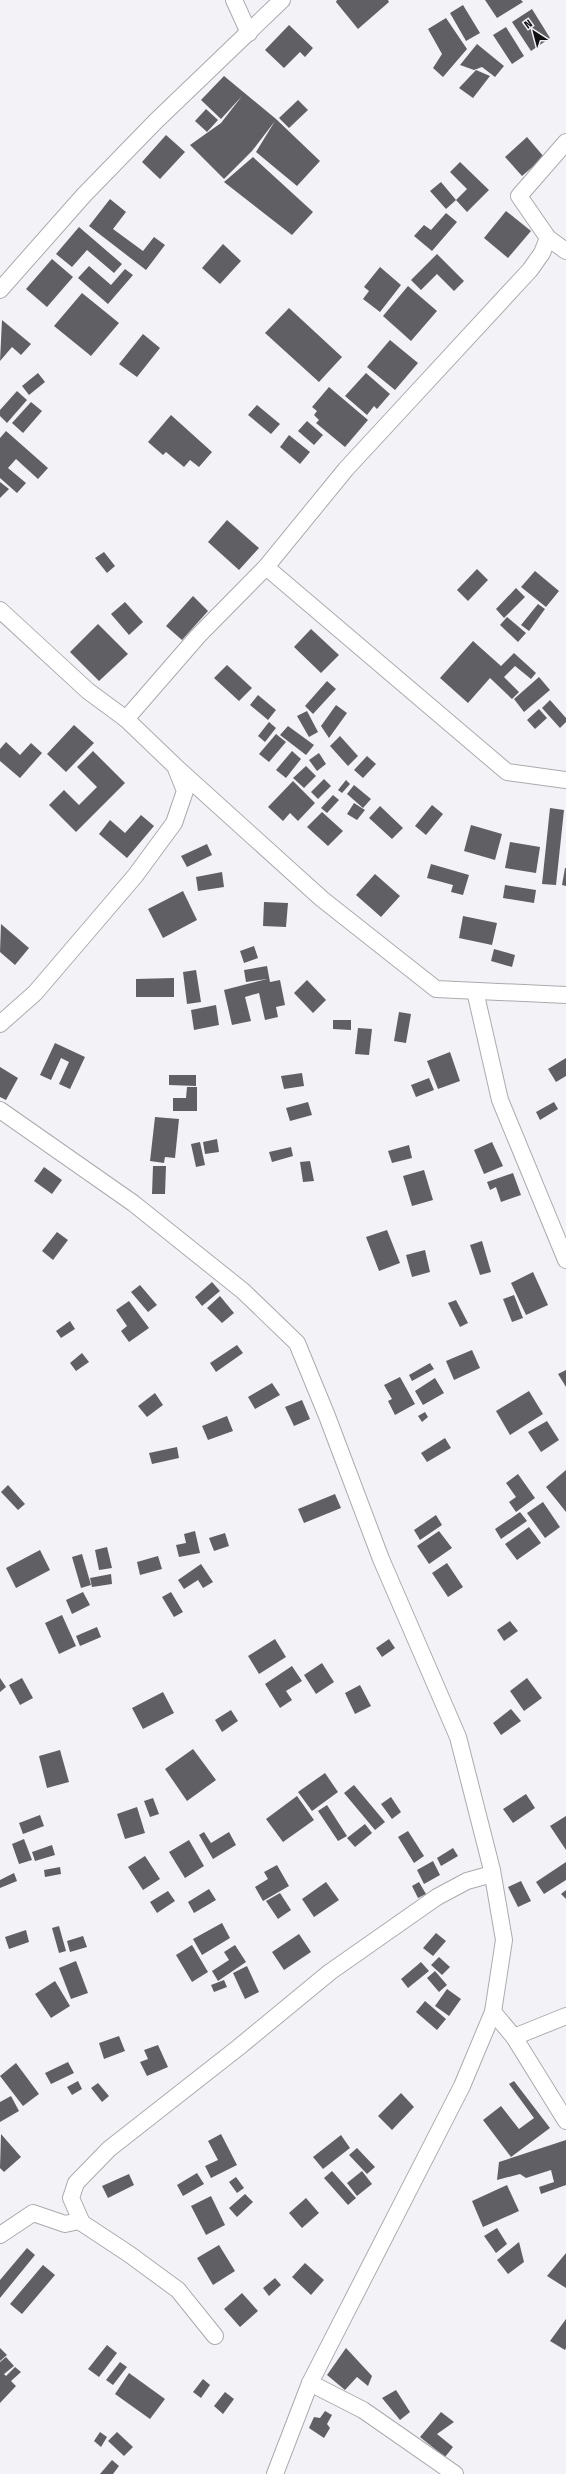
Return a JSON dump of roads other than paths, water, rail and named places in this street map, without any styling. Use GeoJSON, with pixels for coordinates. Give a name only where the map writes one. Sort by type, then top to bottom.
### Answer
{"type":"FeatureCollection","features":[{"type":"Feature","properties":{"kind":"street"},"geometry":{"type":"LineString","coordinates":[[234,0],[248,33]]}},
{"type":"Feature","properties":{"kind":"street"},"geometry":{"type":"LineString","coordinates":[[0,290],[84,195],[156,121],[282,0]]}},
{"type":"Feature","properties":{"kind":"street"},"geometry":{"type":"LineString","coordinates":[[566,142],[518,196],[548,238],[566,251]]}},
{"type":"Feature","properties":{"kind":"street"},"geometry":{"type":"LineString","coordinates":[[126,719],[198,636],[266,567],[346,469],[530,270],[542,253],[548,238]]}},
{"type":"Feature","properties":{"kind":"street"},"geometry":{"type":"LineString","coordinates":[[266,567],[507,772],[566,780]]}},
{"type":"Feature","properties":{"kind":"street"},"geometry":{"type":"LineString","coordinates":[[0,610],[88,691],[126,719],[175,766],[322,899],[436,990],[566,995]]}},
{"type":"Feature","properties":{"kind":"street"},"geometry":{"type":"LineString","coordinates":[[0,1024],[35,993],[135,876],[174,823],[185,791],[175,766]]}},
{"type":"Feature","properties":{"kind":"street"},"geometry":{"type":"LineString","coordinates":[[475,991],[500,1100],[566,1260]]}},
{"type":"Feature","properties":{"kind":"street"},"geometry":{"type":"LineString","coordinates":[[0,1110],[133,1203],[243,1291],[297,1343],[328,1416],[381,1559],[418,1641],[458,1736],[492,1874],[504,1940],[492,2012],[462,2086],[310,2384],[275,2474]]}},
{"type":"Feature","properties":{"kind":"street"},"geometry":{"type":"LineString","coordinates":[[82,2223],[71,2198],[76,2184],[109,2150],[240,2047],[330,1972],[437,1897],[467,1882],[492,1874]]}},
{"type":"Feature","properties":{"kind":"street"},"geometry":{"type":"LineString","coordinates":[[492,2012],[514,2037],[566,2120]]}},
{"type":"Feature","properties":{"kind":"street"},"geometry":{"type":"LineString","coordinates":[[514,2037],[566,2016]]}},
{"type":"Feature","properties":{"kind":"street"},"geometry":{"type":"LineString","coordinates":[[0,2235],[33,2213],[65,2224],[79,2221],[129,2254],[178,2290],[215,2336]]}},
{"type":"Feature","properties":{"kind":"street"},"geometry":{"type":"LineString","coordinates":[[310,2384],[363,2410],[455,2474]]}}]}
